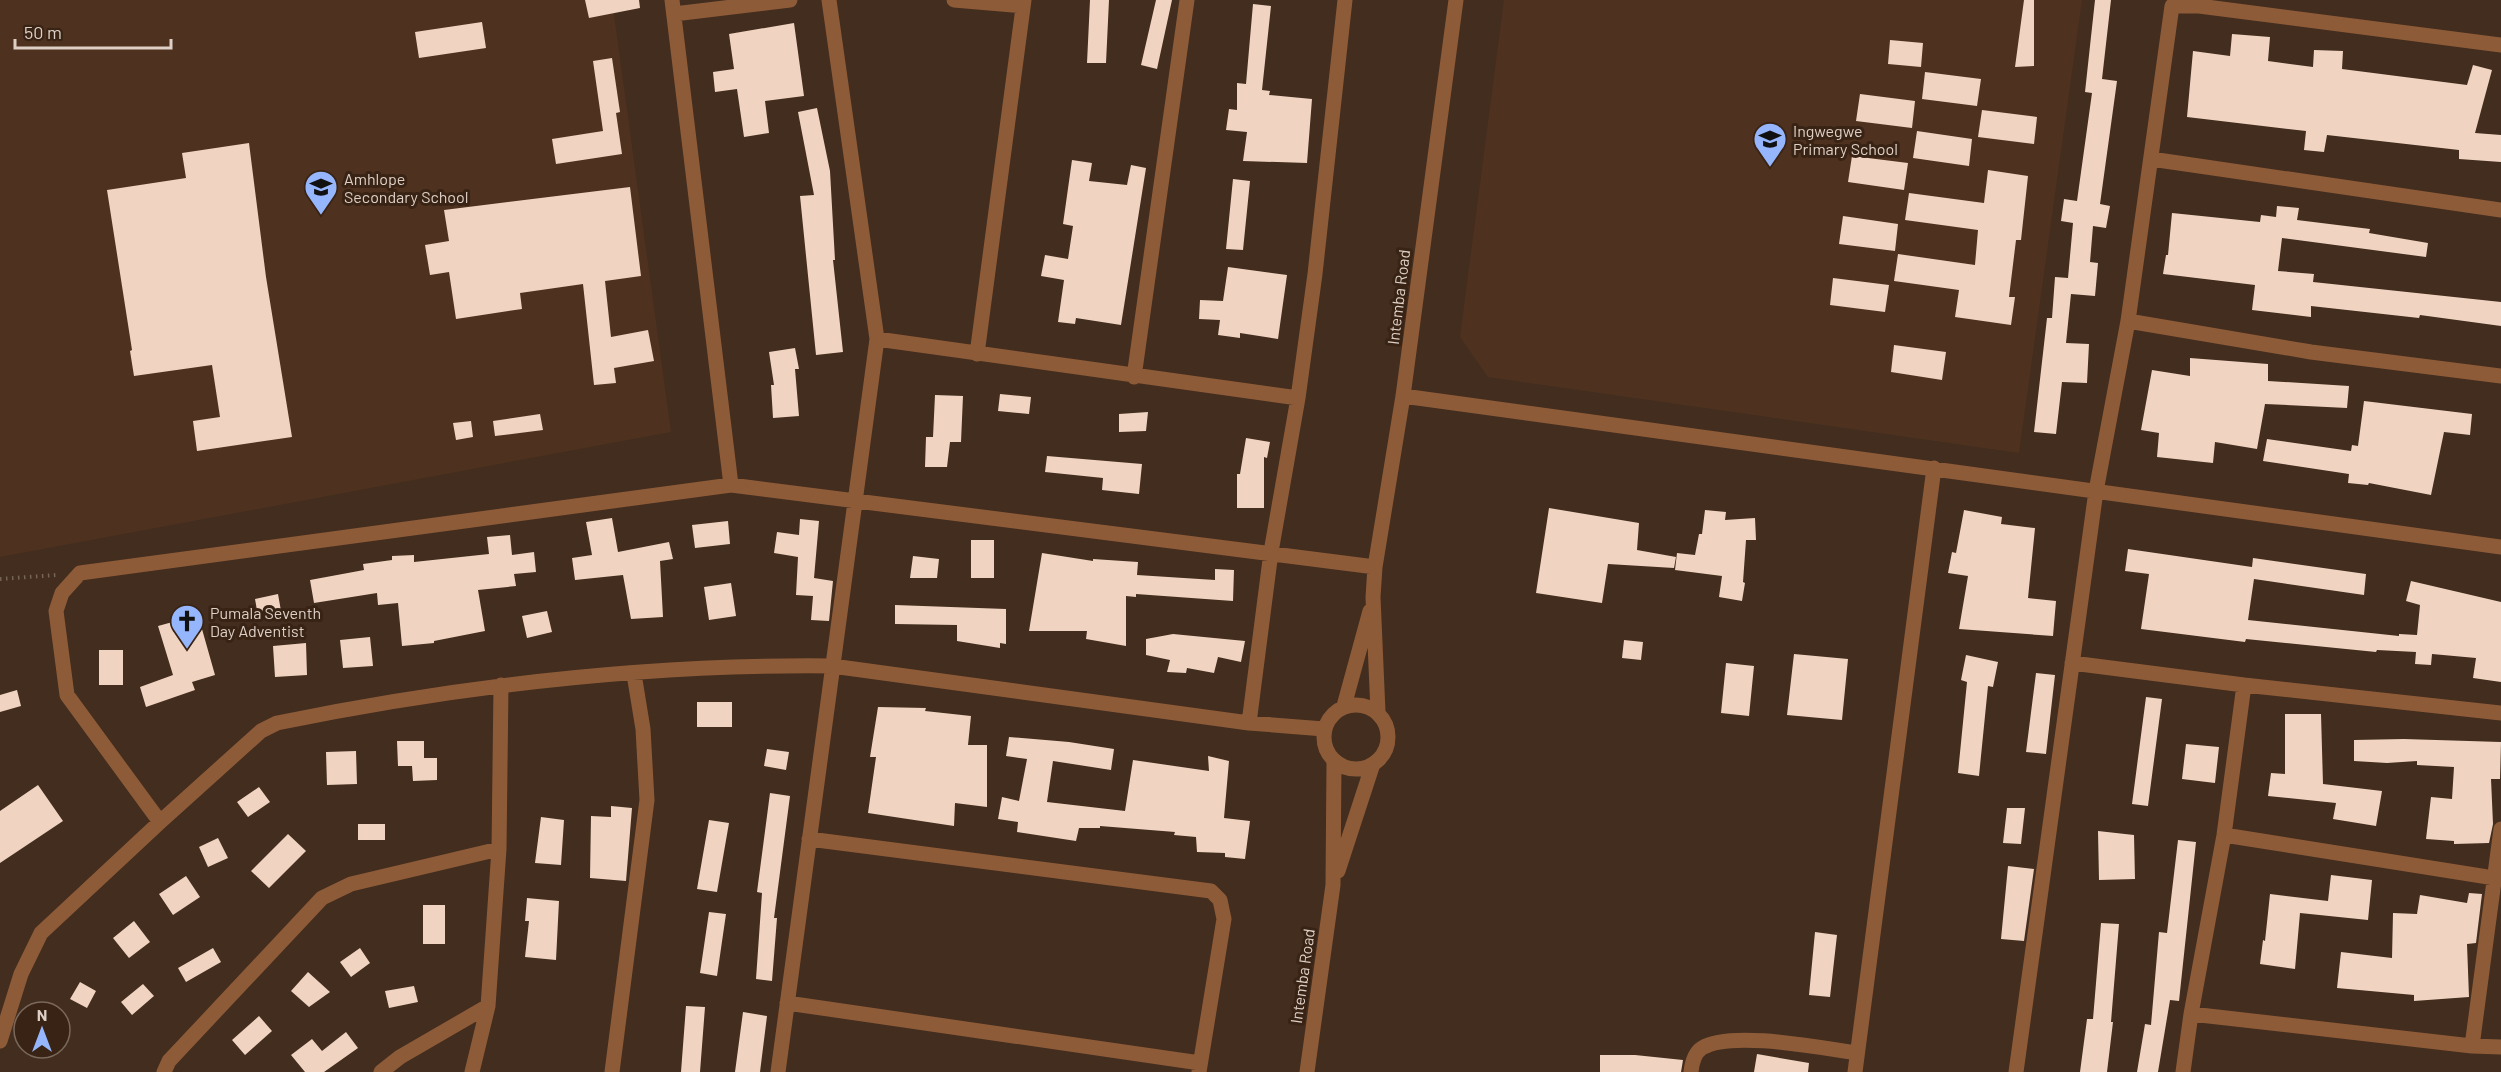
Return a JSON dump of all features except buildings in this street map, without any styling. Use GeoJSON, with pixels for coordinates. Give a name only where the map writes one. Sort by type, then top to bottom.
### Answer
{"type":"FeatureCollection","features":[{"type":"Feature","properties":{"kind":"street"},"geometry":{"type":"LineString","coordinates":[[731,485],[673,7],[790,0]]}},
{"type":"Feature","properties":{"kind":"street"},"geometry":{"type":"LineString","coordinates":[[778,1072],[877,339],[829,0]]}},
{"type":"Feature","properties":{"kind":"street"},"geometry":{"type":"LineString","coordinates":[[954,0],[1024,3],[977,354]]}},
{"type":"Feature","properties":{"kind":"street"},"geometry":{"type":"LineString","coordinates":[[1134,377],[1187,0]]}},
{"type":"Feature","properties":{"kind":"street"},"geometry":{"type":"LineString","coordinates":[[1249,723],[1271,552],[1298,399],[1315,274],[1345,0]]}},
{"type":"Feature","properties":{"kind":"street","name":"Intemba Road"},"geometry":{"type":"LineString","coordinates":[[1373,597],[1375,567],[1403,396],[1456,0]]}},
{"type":"Feature","properties":{"kind":"street"},"geometry":{"type":"LineString","coordinates":[[2016,1072],[2096,491],[2128,321],[2172,6],[2199,6],[2501,45]]}},
{"type":"Feature","properties":{"kind":"street"},"geometry":{"type":"LineString","coordinates":[[2151,159],[2501,210]]}},
{"type":"Feature","properties":{"kind":"street"},"geometry":{"type":"LineString","coordinates":[[2128,321],[2311,352],[2501,376]]}},
{"type":"Feature","properties":{"kind":"street"},"geometry":{"type":"LineString","coordinates":[[877,339],[1298,399]]}},
{"type":"Feature","properties":{"kind":"street"},"geometry":{"type":"LineString","coordinates":[[1403,396],[2501,547]]}},
{"type":"Feature","properties":{"kind":"street"},"geometry":{"type":"LineString","coordinates":[[1855,1072],[1934,468]]}},
{"type":"Feature","properties":{"kind":"street"},"geometry":{"type":"LineString","coordinates":[[160,822],[67,695],[56,611],[62,593],[80,573],[731,485],[1375,567]]}},
{"type":"Feature","properties":{"kind":"street"},"geometry":{"type":"LineString","coordinates":[[1344,706],[1373,597]]}},
{"type":"Feature","properties":{"kind":"street"},"geometry":{"type":"LineString","coordinates":[[1334,885],[1372,767],[1387,752],[1389,730],[1378,712],[1373,597]]}},
{"type":"Feature","properties":{"kind":"street"},"geometry":{"type":"LineString","coordinates":[[2072,663],[2244,685],[2501,712]]}},
{"type":"Feature","properties":{"kind":"street"},"geometry":{"type":"LineString","coordinates":[[0,1041],[21,974],[41,933],[261,731],[277,723],[501,685],[703,667],[832,666],[1249,723],[1324,729]]}},
{"type":"Feature","properties":{"kind":"street"},"geometry":{"type":"LineString","coordinates":[[612,1072],[647,800],[643,729],[634,674]]}},
{"type":"Feature","properties":{"kind":"street"},"geometry":{"type":"LineString","coordinates":[[472,1072],[488,1006],[499,849],[501,685]]}},
{"type":"Feature","properties":{"kind":"street"},"geometry":{"type":"LineString","coordinates":[[2183,1072],[2191,1014],[2224,835],[2244,685]]}},
{"type":"Feature","properties":{"kind":"street"},"geometry":{"type":"LineString","coordinates":[[1372,767],[1352,770],[1334,762],[1324,747],[1324,729],[1331,715],[1344,706],[1362,704],[1378,712]]}},
{"type":"Feature","properties":{"kind":"street"},"geometry":{"type":"LineString","coordinates":[[1334,762],[1334,885]]}},
{"type":"Feature","properties":{"kind":"street"},"geometry":{"type":"LineString","coordinates":[[2472,1046],[2498,880],[2501,829]]}},
{"type":"Feature","properties":{"kind":"street"},"geometry":{"type":"LineString","coordinates":[[2224,835],[2498,880]]}},
{"type":"Feature","properties":{"kind":"street"},"geometry":{"type":"LineString","coordinates":[[786,1003],[1200,1067],[1224,919],[1220,900],[1211,891],[809,839]]}},
{"type":"Feature","properties":{"kind":"street"},"geometry":{"type":"LineString","coordinates":[[164,1072],[169,1061],[322,898],[351,884],[499,849]]}},
{"type":"Feature","properties":{"kind":"street","name":"Intemba Road"},"geometry":{"type":"LineString","coordinates":[[1307,1072],[1334,885]]}},
{"type":"Feature","properties":{"kind":"street"},"geometry":{"type":"LineString","coordinates":[[381,1072],[400,1057],[488,1006]]}},
{"type":"Feature","properties":{"kind":"street"},"geometry":{"type":"LineString","coordinates":[[2191,1014],[2472,1046],[2501,1047]]}},
{"type":"Feature","properties":{"kind":"street"},"geometry":{"type":"LineString","coordinates":[[1691,1072],[1692,1060],[1699,1049],[1717,1041],[1743,1040],[1857,1053]]}},
{"type":"Feature","properties":{"kind":"path"},"geometry":{"type":"LineString","coordinates":[[0,579],[80,573]]}},
{"type":"Feature","properties":{"kind":"shaded area","name":"Amhlope Secondary School"},"geometry":{"type":"Polygon","coordinates":[[[0,0],[612,0],[671,432],[0,557],[0,0]]]}},
{"type":"Feature","properties":{"kind":"shaded area","name":"Ingwegwe Primary School"},"geometry":{"type":"Polygon","coordinates":[[[1504,0],[2082,0],[2019,453],[1488,377],[1460,337],[1504,0]]]}},
{"type":"Feature","properties":{"kind":"place","name":"Ingwegwe Primary School"},"geometry":{"type":"Point","coordinates":[1770,168]}},
{"type":"Feature","properties":{"kind":"place","name":"Amhlope Secondary School"},"geometry":{"type":"Point","coordinates":[321,216]}},
{"type":"Feature","properties":{"kind":"place","name":"Pumala Seventh Day Adventist"},"geometry":{"type":"Point","coordinates":[187,650]}}]}
